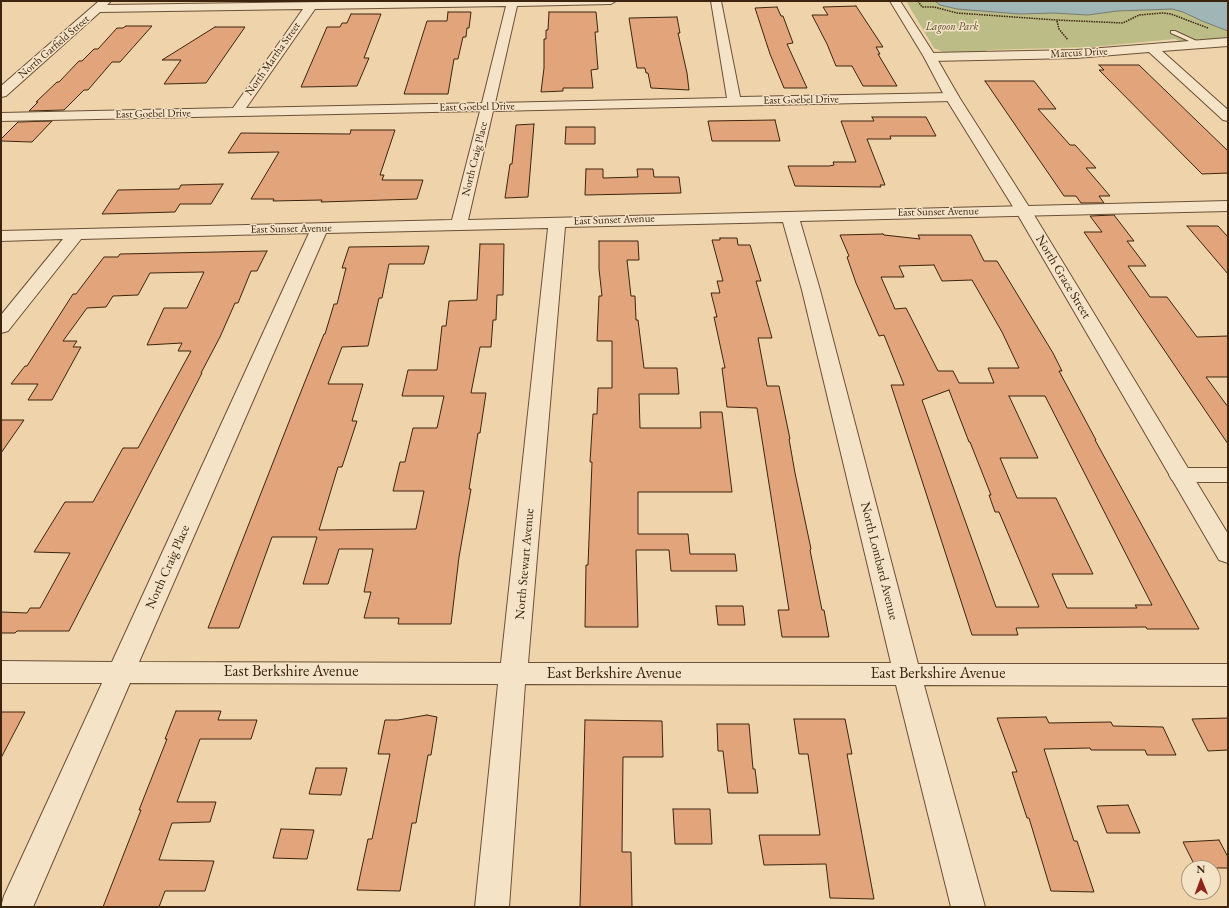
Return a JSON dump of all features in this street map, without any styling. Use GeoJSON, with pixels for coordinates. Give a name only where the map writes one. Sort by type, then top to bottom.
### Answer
{"type":"FeatureCollection","features":[{"type":"Feature","properties":{"kind":"street","name":"North Garfield Street"},"geometry":{"type":"LineString","coordinates":[[1,93],[106,1]]}},
{"type":"Feature","properties":{"kind":"street"},"geometry":{"type":"LineString","coordinates":[[96,9],[611,1]]}},
{"type":"Feature","properties":{"kind":"street"},"geometry":{"type":"LineString","coordinates":[[716,1],[734,101]]}},
{"type":"Feature","properties":{"kind":"street","name":"North Grace Street"},"geometry":{"type":"LineString","coordinates":[[895,1],[930,57],[952,97],[1023,210],[1228,554]]}},
{"type":"Feature","properties":{"kind":"street","name":"North Craig Place"},"geometry":{"type":"LineString","coordinates":[[459,224],[512,2]]}},
{"type":"Feature","properties":{"kind":"street","name":"North Martha Street"},"geometry":{"type":"LineString","coordinates":[[236,113],[310,6]]}},
{"type":"Feature","properties":{"kind":"street","name":"Marcus Drive"},"geometry":{"type":"LineString","coordinates":[[930,57],[1080,54],[1228,42]]}},
{"type":"Feature","properties":{"kind":"street"},"geometry":{"type":"LineString","coordinates":[[1153,49],[1228,117]]}},
{"type":"Feature","properties":{"kind":"street","name":"East Goebel Drive"},"geometry":{"type":"LineString","coordinates":[[1,117],[952,97]]}},
{"type":"Feature","properties":{"kind":"street","name":"East Sunset Avenue"},"geometry":{"type":"LineString","coordinates":[[1,236],[1228,206]]}},
{"type":"Feature","properties":{"kind":"street","name":"North Lombard Avenue"},"geometry":{"type":"LineString","coordinates":[[790,216],[811,290],[907,674],[968,907]]}},
{"type":"Feature","properties":{"kind":"street","name":"North Stewart Avenue"},"geometry":{"type":"LineString","coordinates":[[492,907],[510,701],[557,222]]}},
{"type":"Feature","properties":{"kind":"street","name":"North Craig Place"},"geometry":{"type":"LineString","coordinates":[[16,907],[320,228]]}},
{"type":"Feature","properties":{"kind":"street"},"geometry":{"type":"LineString","coordinates":[[1,327],[76,234]]}},
{"type":"Feature","properties":{"kind":"street"},"geometry":{"type":"LineString","coordinates":[[1180,475],[1228,474]]}},
{"type":"Feature","properties":{"kind":"street","name":"East Berkshire Avenue"},"geometry":{"type":"LineString","coordinates":[[1,672],[1228,675]]}},
{"type":"Feature","properties":{"kind":"lane"},"geometry":{"type":"LineString","coordinates":[[1173,32],[1200,44]]}},
{"type":"Feature","properties":{"kind":"path"},"geometry":{"type":"LineString","coordinates":[[918,1],[922,7],[934,7],[957,12],[1123,24],[1139,15],[1163,13],[1171,14],[1212,30]]}},
{"type":"Feature","properties":{"kind":"path"},"geometry":{"type":"LineString","coordinates":[[1056,20],[1059,30],[1080,54]]}},
{"type":"Feature","properties":{"kind":"green space","name":"Lagoon Park"},"geometry":{"type":"Polygon","coordinates":[[[906,1],[1228,1],[1228,39],[1181,42],[1175,39],[1092,47],[986,50],[988,54],[945,53],[934,48],[906,1]]]}},
{"type":"Feature","properties":{"kind":"shaded area"},"geometry":{"type":"Polygon","coordinates":[[[935,1],[1228,1],[1228,31],[1183,12],[1172,9],[1117,11],[1088,15],[1053,13],[1020,14],[957,9],[940,5],[935,1]]]}},
{"type":"Feature","properties":{"kind":"building"},"geometry":{"type":"Polygon","coordinates":[[[856,6],[883,47],[876,47],[880,54],[878,54],[897,86],[863,86],[852,66],[836,66],[827,44],[812,15],[828,15],[823,7],[856,6]]]}},
{"type":"Feature","properties":{"kind":"building"},"geometry":{"type":"Polygon","coordinates":[[[777,7],[781,16],[783,16],[793,43],[787,44],[807,88],[784,88],[770,54],[755,8],[777,7]]]}},
{"type":"Feature","properties":{"kind":"building"},"geometry":{"type":"Polygon","coordinates":[[[448,12],[471,12],[466,37],[463,37],[458,59],[454,59],[448,94],[404,94],[427,21],[447,21],[448,12]]]}},
{"type":"Feature","properties":{"kind":"building"},"geometry":{"type":"Polygon","coordinates":[[[549,12],[596,12],[598,32],[595,32],[598,69],[591,70],[593,88],[563,88],[563,91],[541,92],[544,68],[544,39],[546,39],[546,30],[548,30],[549,12]]]}},
{"type":"Feature","properties":{"kind":"building"},"geometry":{"type":"Polygon","coordinates":[[[351,14],[381,14],[364,58],[369,58],[357,86],[301,87],[327,27],[340,27],[342,23],[347,23],[351,14]]]}},
{"type":"Feature","properties":{"kind":"building"},"geometry":{"type":"Polygon","coordinates":[[[677,17],[680,33],[678,33],[687,73],[689,90],[651,88],[648,73],[646,73],[645,68],[637,68],[629,18],[677,17]]]}},
{"type":"Feature","properties":{"kind":"building"},"geometry":{"type":"Polygon","coordinates":[[[126,26],[152,26],[120,62],[112,62],[88,90],[84,90],[64,110],[29,111],[38,102],[36,102],[57,82],[59,82],[79,61],[82,61],[94,49],[98,49],[117,28],[123,28],[126,26]]]}},
{"type":"Feature","properties":{"kind":"building"},"geometry":{"type":"Polygon","coordinates":[[[215,27],[245,27],[206,83],[164,84],[181,60],[162,60],[215,27]]]}},
{"type":"Feature","properties":{"kind":"building"},"geometry":{"type":"Polygon","coordinates":[[[1099,65],[1139,65],[1228,151],[1228,173],[1202,174],[1099,70],[1104,70],[1099,65]]]}},
{"type":"Feature","properties":{"kind":"building"},"geometry":{"type":"Polygon","coordinates":[[[985,81],[1034,81],[1056,109],[1038,109],[1070,145],[1075,145],[1096,168],[1086,168],[1110,196],[1099,196],[1104,203],[1081,203],[1076,196],[1064,196],[985,81]]]}},
{"type":"Feature","properties":{"kind":"building"},"geometry":{"type":"Polygon","coordinates":[[[872,117],[926,117],[936,136],[890,136],[891,139],[867,139],[885,185],[880,185],[881,187],[795,186],[788,166],[829,166],[834,165],[833,162],[856,162],[841,121],[874,121],[872,117]]]}},
{"type":"Feature","properties":{"kind":"building"},"geometry":{"type":"Polygon","coordinates":[[[775,120],[780,141],[712,141],[708,121],[775,120]]]}},
{"type":"Feature","properties":{"kind":"building"},"geometry":{"type":"Polygon","coordinates":[[[52,121],[32,142],[1,141],[1,139],[18,122],[52,121]]]}},
{"type":"Feature","properties":{"kind":"building"},"geometry":{"type":"Polygon","coordinates":[[[534,124],[528,197],[505,198],[510,164],[512,164],[516,125],[534,124]]]}},
{"type":"Feature","properties":{"kind":"building"},"geometry":{"type":"Polygon","coordinates":[[[566,127],[595,127],[595,144],[565,144],[566,127]]]}},
{"type":"Feature","properties":{"kind":"building"},"geometry":{"type":"Polygon","coordinates":[[[351,130],[395,130],[380,175],[384,175],[382,180],[423,180],[417,199],[321,202],[322,200],[273,201],[274,199],[251,199],[279,152],[228,153],[241,133],[350,134],[351,130]]]}},
{"type":"Feature","properties":{"kind":"building"},"geometry":{"type":"Polygon","coordinates":[[[586,169],[603,169],[603,178],[638,177],[637,169],[653,169],[654,177],[679,177],[681,193],[585,195],[586,169]]]}},
{"type":"Feature","properties":{"kind":"building"},"geometry":{"type":"Polygon","coordinates":[[[223,184],[211,204],[180,204],[175,212],[102,214],[118,190],[179,189],[181,185],[223,184]]]}},
{"type":"Feature","properties":{"kind":"building"},"geometry":{"type":"Polygon","coordinates":[[[1114,215],[1134,241],[1127,241],[1146,266],[1128,266],[1150,297],[1167,297],[1197,337],[1228,336],[1228,377],[1206,377],[1228,407],[1228,444],[1084,232],[1102,232],[1090,216],[1114,215]]]}},
{"type":"Feature","properties":{"kind":"building"},"geometry":{"type":"Polygon","coordinates":[[[1187,226],[1218,226],[1228,237],[1228,274],[1187,226]]]}},
{"type":"Feature","properties":{"kind":"building"},"geometry":{"type":"Polygon","coordinates":[[[883,234],[920,239],[918,235],[971,235],[984,261],[997,261],[1053,353],[1062,371],[1059,371],[1095,440],[1199,629],[1147,629],[1146,627],[1016,628],[1018,635],[972,635],[891,385],[904,385],[884,335],[879,336],[856,283],[847,257],[849,256],[840,235],[883,234]],[[934,265],[899,266],[904,277],[881,277],[895,309],[906,308],[938,371],[953,371],[959,383],[994,383],[988,368],[1019,368],[1002,332],[972,280],[942,281],[934,265]],[[949,390],[922,400],[996,607],[1039,607],[999,512],[995,512],[989,495],[991,495],[949,390]],[[1009,396],[1038,458],[1000,458],[1017,498],[1056,498],[1093,574],[1052,574],[1067,608],[1137,608],[1135,605],[1152,605],[1045,396],[1009,396]]]}},
{"type":"Feature","properties":{"kind":"building"},"geometry":{"type":"Polygon","coordinates":[[[720,238],[737,238],[738,245],[750,245],[761,281],[756,281],[772,338],[758,338],[767,386],[779,386],[810,550],[829,637],[782,637],[778,610],[789,610],[757,408],[727,407],[722,368],[725,368],[714,317],[717,317],[711,293],[720,293],[717,281],[723,281],[712,240],[720,240],[720,238]]]}},
{"type":"Feature","properties":{"kind":"building"},"geometry":{"type":"Polygon","coordinates":[[[599,241],[638,241],[639,260],[627,260],[631,296],[635,296],[636,320],[638,320],[644,368],[677,368],[679,394],[639,394],[640,428],[701,428],[700,412],[722,412],[732,492],[638,492],[638,534],[688,534],[690,554],[735,554],[737,571],[671,571],[669,550],[636,550],[638,627],[585,627],[586,565],[588,565],[592,462],[590,462],[593,414],[597,414],[598,388],[612,388],[612,341],[597,341],[599,296],[602,296],[599,269],[599,241]]]}},
{"type":"Feature","properties":{"kind":"building"},"geometry":{"type":"Polygon","coordinates":[[[480,244],[504,244],[503,295],[497,295],[496,320],[493,320],[491,347],[480,347],[471,393],[486,393],[469,489],[471,489],[459,557],[451,624],[398,624],[399,618],[364,618],[371,592],[364,592],[373,549],[339,549],[328,584],[303,584],[317,537],[272,537],[239,628],[208,628],[325,334],[334,304],[337,304],[346,268],[342,268],[349,247],[429,246],[424,264],[389,264],[382,298],[379,298],[368,346],[342,347],[328,384],[363,384],[352,421],[357,421],[342,467],[338,467],[319,530],[416,529],[424,491],[393,491],[400,462],[405,462],[413,428],[437,428],[444,396],[402,396],[408,370],[437,370],[442,326],[446,326],[449,301],[477,300],[480,244]]]}},
{"type":"Feature","properties":{"kind":"building"},"geometry":{"type":"Polygon","coordinates":[[[267,251],[257,271],[251,271],[238,303],[235,303],[202,373],[69,631],[17,631],[15,633],[1,633],[1,612],[27,613],[30,608],[40,608],[70,553],[34,552],[65,502],[93,502],[123,448],[138,448],[191,351],[178,351],[182,343],[147,345],[164,308],[187,308],[204,272],[150,273],[138,295],[113,296],[106,307],[87,308],[63,341],[77,341],[73,347],[81,347],[52,400],[28,400],[38,384],[11,384],[25,366],[27,366],[73,294],[76,294],[104,257],[118,257],[120,254],[267,251]]]}},
{"type":"Feature","properties":{"kind":"building"},"geometry":{"type":"Polygon","coordinates":[[[1,420],[24,420],[1,453],[1,420]]]}},
{"type":"Feature","properties":{"kind":"building"},"geometry":{"type":"Polygon","coordinates":[[[716,606],[743,606],[745,625],[718,625],[716,606]]]}},
{"type":"Feature","properties":{"kind":"building"},"geometry":{"type":"Polygon","coordinates":[[[176,711],[221,711],[218,720],[257,720],[251,739],[200,739],[177,802],[216,802],[210,822],[172,823],[159,860],[214,861],[205,891],[165,891],[159,907],[103,907],[141,810],[139,810],[167,739],[165,739],[176,711]]]}},
{"type":"Feature","properties":{"kind":"building"},"geometry":{"type":"Polygon","coordinates":[[[1,712],[25,712],[1,758],[1,712]]]}},
{"type":"Feature","properties":{"kind":"building"},"geometry":{"type":"Polygon","coordinates":[[[427,715],[437,717],[431,755],[428,755],[416,823],[412,823],[400,891],[357,890],[368,839],[372,839],[390,754],[378,754],[385,720],[398,720],[427,715]]]}},
{"type":"Feature","properties":{"kind":"building"},"geometry":{"type":"Polygon","coordinates":[[[1046,717],[1049,723],[1111,722],[1113,726],[1163,727],[1176,755],[1147,755],[1145,750],[1091,750],[1090,748],[1044,749],[1074,841],[1077,841],[1094,892],[1051,891],[1029,818],[1027,818],[1012,772],[1017,772],[997,718],[1046,717]]]}},
{"type":"Feature","properties":{"kind":"building"},"geometry":{"type":"Polygon","coordinates":[[[1228,718],[1228,750],[1208,751],[1192,719],[1228,718]]]}},
{"type":"Feature","properties":{"kind":"building"},"geometry":{"type":"Polygon","coordinates":[[[794,719],[845,719],[852,754],[847,754],[874,899],[830,898],[826,864],[764,865],[759,835],[820,835],[808,754],[799,754],[794,719]]]}},
{"type":"Feature","properties":{"kind":"building"},"geometry":{"type":"Polygon","coordinates":[[[585,720],[662,721],[663,757],[623,757],[622,852],[631,852],[632,907],[580,907],[585,720]]]}},
{"type":"Feature","properties":{"kind":"building"},"geometry":{"type":"Polygon","coordinates":[[[717,724],[749,724],[753,769],[755,769],[758,793],[728,793],[723,751],[718,751],[717,724]]]}},
{"type":"Feature","properties":{"kind":"building"},"geometry":{"type":"Polygon","coordinates":[[[316,768],[347,768],[341,795],[309,794],[316,768]]]}},
{"type":"Feature","properties":{"kind":"building"},"geometry":{"type":"Polygon","coordinates":[[[1128,805],[1140,833],[1107,833],[1097,806],[1128,805]]]}},
{"type":"Feature","properties":{"kind":"building"},"geometry":{"type":"Polygon","coordinates":[[[673,809],[710,809],[712,844],[675,844],[673,809]]]}},
{"type":"Feature","properties":{"kind":"building"},"geometry":{"type":"Polygon","coordinates":[[[281,829],[314,830],[307,859],[273,858],[281,829]]]}},
{"type":"Feature","properties":{"kind":"building"},"geometry":{"type":"Polygon","coordinates":[[[1219,840],[1228,857],[1228,868],[1221,868],[1221,860],[1192,860],[1183,842],[1219,840]]]}}]}
